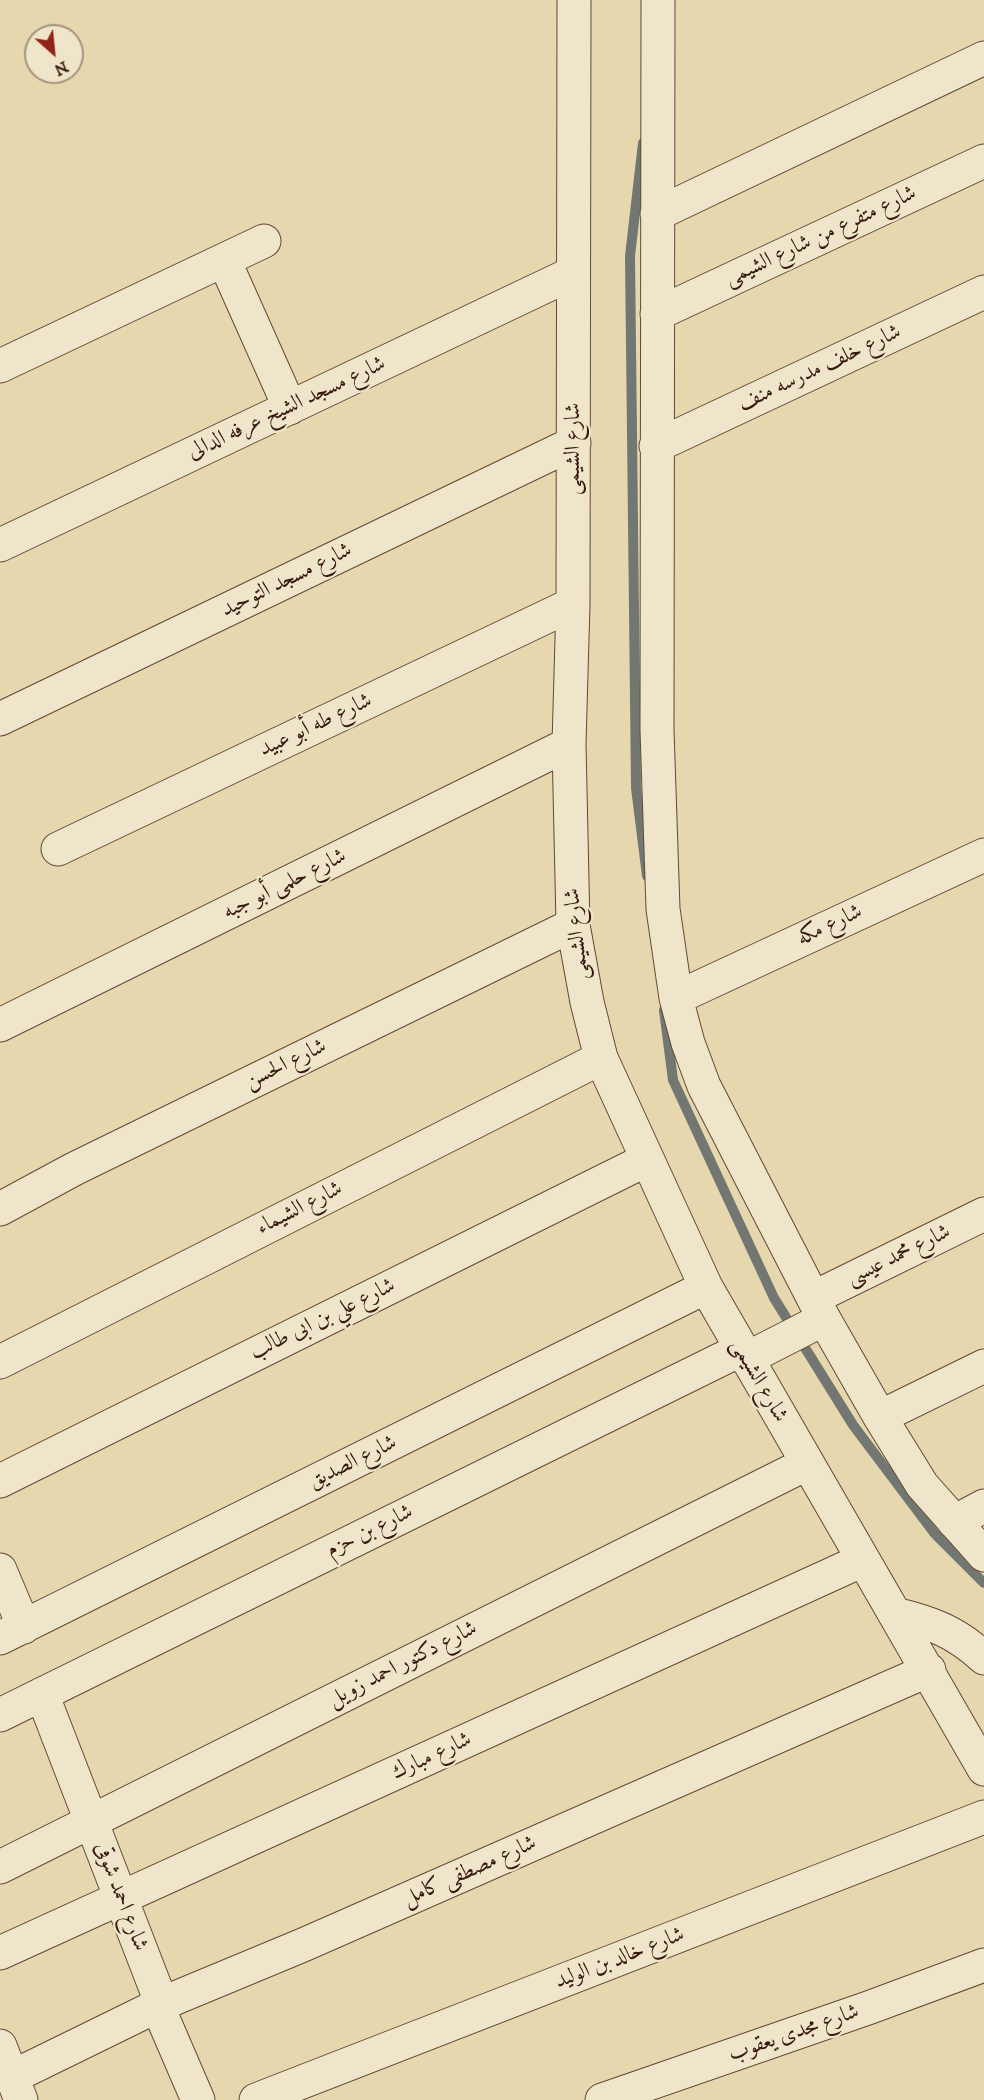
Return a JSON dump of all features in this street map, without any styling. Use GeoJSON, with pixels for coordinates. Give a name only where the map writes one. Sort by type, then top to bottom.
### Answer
{"type":"FeatureCollection","features":[{"type":"Feature","properties":{"kind":"street","name":"شارع الشيمى"},"geometry":{"type":"LineString","coordinates":[[574,0],[573,604],[569,744],[573,925],[587,1002],[601,1058],[706,1287],[743,1355],[929,1670],[984,1769]]}},
{"type":"Feature","properties":{"kind":"street"},"geometry":{"type":"LineString","coordinates":[[658,0],[657,730],[663,909],[676,998],[688,1043],[704,1086],[819,1309],[880,1417],[922,1485],[984,1555]]}},
{"type":"Feature","properties":{"kind":"street"},"geometry":{"type":"LineString","coordinates":[[657,214],[984,58]]}},
{"type":"Feature","properties":{"kind":"street","name":"شارع متفرع من شارع الشيمى"},"geometry":{"type":"LineString","coordinates":[[657,314],[984,161]]}},
{"type":"Feature","properties":{"kind":"street"},"geometry":{"type":"LineString","coordinates":[[0,366],[264,241]]}},
{"type":"Feature","properties":{"kind":"street"},"geometry":{"type":"LineString","coordinates":[[224,260],[290,408]]}},
{"type":"Feature","properties":{"kind":"street","name":"شارع مسجد الشيخ عرفه الدالى"},"geometry":{"type":"LineString","coordinates":[[0,545],[573,273]]}},
{"type":"Feature","properties":{"kind":"street","name":"شارع خلف مدرسه منف"},"geometry":{"type":"LineString","coordinates":[[656,446],[984,292]]}},
{"type":"Feature","properties":{"kind":"street","name":"شارع مسجد التوحيد"},"geometry":{"type":"LineString","coordinates":[[0,719],[574,443]]}},
{"type":"Feature","properties":{"kind":"street","name":"شارع طه أبو عبيد"},"geometry":{"type":"LineString","coordinates":[[58,849],[573,604]]}},
{"type":"Feature","properties":{"kind":"street","name":"شارع حلمى أبو جبه"},"geometry":{"type":"LineString","coordinates":[[0,1025],[569,744]]}},
{"type":"Feature","properties":{"kind":"street","name":"شارع مكه"},"geometry":{"type":"LineString","coordinates":[[676,998],[984,855]]}},
{"type":"Feature","properties":{"kind":"street","name":"شارع الحسن"},"geometry":{"type":"LineString","coordinates":[[0,1209],[74,1169],[573,925]]}},
{"type":"Feature","properties":{"kind":"street","name":"شارع الشيماء"},"geometry":{"type":"LineString","coordinates":[[0,1362],[601,1058]]}},
{"type":"Feature","properties":{"kind":"street","name":"شارع علي بن ابى طالب"},"geometry":{"type":"LineString","coordinates":[[0,1481],[646,1160]]}},
{"type":"Feature","properties":{"kind":"street","name":"شارع محمد عيسى"},"geometry":{"type":"LineString","coordinates":[[743,1355],[984,1214]]}},
{"type":"Feature","properties":{"kind":"street","name":"شارع الصديق"},"geometry":{"type":"LineString","coordinates":[[12,1633],[706,1287]]}},
{"type":"Feature","properties":{"kind":"street","name":"شارع بن حزم"},"geometry":{"type":"LineString","coordinates":[[0,1715],[743,1355]]}},
{"type":"Feature","properties":{"kind":"street"},"geometry":{"type":"LineString","coordinates":[[880,1417],[984,1366]]}},
{"type":"Feature","properties":{"kind":"street","name":"شارع دكتور احمد زويل"},"geometry":{"type":"LineString","coordinates":[[0,1867],[806,1464]]}},
{"type":"Feature","properties":{"kind":"street"},"geometry":{"type":"LineString","coordinates":[[954,1522],[984,1506]]}},
{"type":"Feature","properties":{"kind":"street","name":"شارع مبارك"},"geometry":{"type":"LineString","coordinates":[[0,1953],[863,1560]]}},
{"type":"Feature","properties":{"kind":"street"},"geometry":{"type":"LineString","coordinates":[[0,1570],[12,1633]]}},
{"type":"Feature","properties":{"kind":"street"},"geometry":{"type":"LineString","coordinates":[[895,1614],[932,1623],[953,1634],[984,1658]]}},
{"type":"Feature","properties":{"kind":"street","name":"شارع مصطفى كامل"},"geometry":{"type":"LineString","coordinates":[[17,2089],[161,2004],[303,1945],[929,1670]]}},
{"type":"Feature","properties":{"kind":"street","name":"شارع احمد شوقى"},"geometry":{"type":"LineString","coordinates":[[42,1694],[161,2004],[164,2021],[198,2100]]}},
{"type":"Feature","properties":{"kind":"street","name":"شارع خالد بن الوليد"},"geometry":{"type":"LineString","coordinates":[[256,2100],[984,1817]]}},
{"type":"Feature","properties":{"kind":"street","name":"شارع مجدى يعقوب"},"geometry":{"type":"LineString","coordinates":[[602,2100],[857,2012],[984,1965]]}},
{"type":"Feature","properties":{"kind":"street"},"geometry":{"type":"LineString","coordinates":[[0,2046],[17,2089]]}},
{"type":"Feature","properties":{"kind":"waterway"},"geometry":{"type":"LineString","coordinates":[[643,143],[630,256],[636,788],[647,876]]}},
{"type":"Feature","properties":{"kind":"waterway"},"geometry":{"type":"LineString","coordinates":[[664,1010],[673,1080],[774,1298],[853,1425],[935,1534],[984,1583]]}}]}
